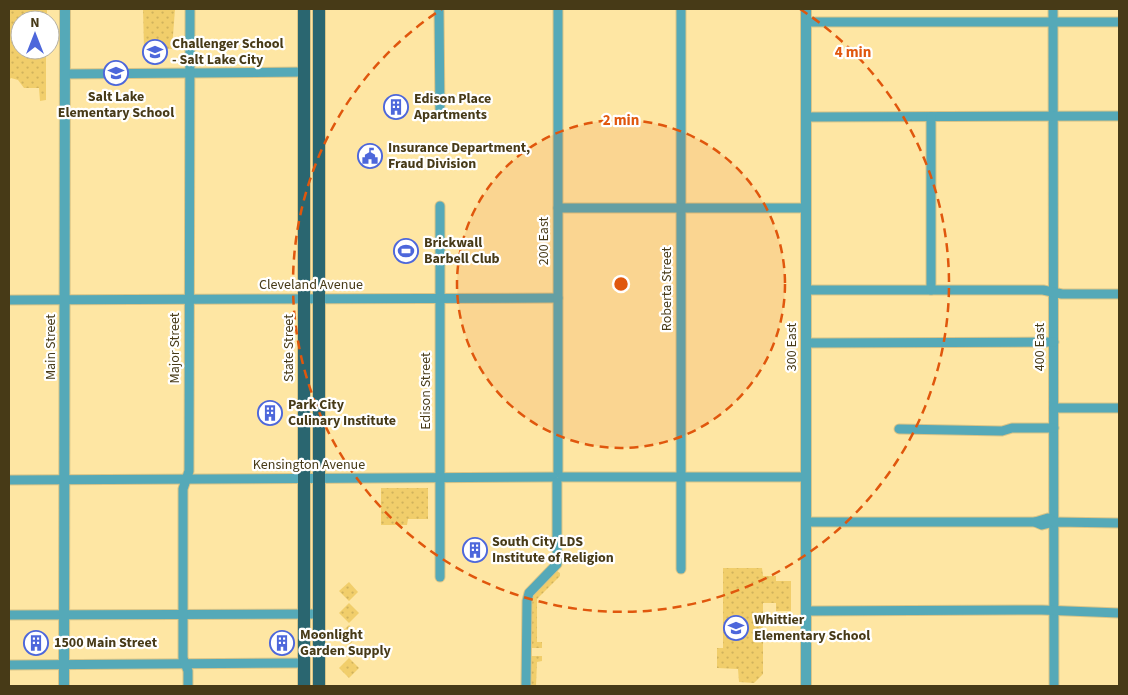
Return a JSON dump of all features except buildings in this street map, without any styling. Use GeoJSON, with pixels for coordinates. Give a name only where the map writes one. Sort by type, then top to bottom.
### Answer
{"type":"FeatureCollection","features":[{"type":"Feature","properties":{"kind":"main road","name":"State Street"},"geometry":{"type":"LineString","coordinates":[[304,9],[304,686]]}},
{"type":"Feature","properties":{"kind":"main road"},"geometry":{"type":"LineString","coordinates":[[319,686],[320,9]]}},
{"type":"Feature","properties":{"kind":"street","name":"Main Street"},"geometry":{"type":"LineString","coordinates":[[64,686],[65,9]]}},
{"type":"Feature","properties":{"kind":"street","name":"Major Street"},"geometry":{"type":"LineString","coordinates":[[188,686],[183,614],[183,489],[189,472],[190,9]]}},
{"type":"Feature","properties":{"kind":"street"},"geometry":{"type":"LineString","coordinates":[[439,9],[440,115]]}},
{"type":"Feature","properties":{"kind":"street","name":"200 East"},"geometry":{"type":"LineString","coordinates":[[526,686],[527,601],[529,593],[557,564],[558,9]]}},
{"type":"Feature","properties":{"kind":"street","name":"Roberta Street"},"geometry":{"type":"LineString","coordinates":[[681,9],[682,569]]}},
{"type":"Feature","properties":{"kind":"street","name":"300 East"},"geometry":{"type":"LineString","coordinates":[[806,9],[806,686]]}},
{"type":"Feature","properties":{"kind":"street","name":"400 East"},"geometry":{"type":"LineString","coordinates":[[1053,9],[1054,686]]}},
{"type":"Feature","properties":{"kind":"street"},"geometry":{"type":"LineString","coordinates":[[806,22],[1119,22]]}},
{"type":"Feature","properties":{"kind":"street"},"geometry":{"type":"LineString","coordinates":[[65,74],[304,72]]}},
{"type":"Feature","properties":{"kind":"street"},"geometry":{"type":"LineString","coordinates":[[806,117],[1119,116]]}},
{"type":"Feature","properties":{"kind":"street"},"geometry":{"type":"LineString","coordinates":[[931,117],[931,290]]}},
{"type":"Feature","properties":{"kind":"street","name":"Edison Street"},"geometry":{"type":"LineString","coordinates":[[440,206],[440,577]]}},
{"type":"Feature","properties":{"kind":"street"},"geometry":{"type":"LineString","coordinates":[[558,208],[806,208]]}},
{"type":"Feature","properties":{"kind":"street"},"geometry":{"type":"LineString","coordinates":[[806,290],[1043,290],[1062,294],[1119,294]]}},
{"type":"Feature","properties":{"kind":"street","name":"Cleveland Avenue"},"geometry":{"type":"LineString","coordinates":[[9,300],[558,298]]}},
{"type":"Feature","properties":{"kind":"street"},"geometry":{"type":"LineString","coordinates":[[806,343],[1054,342]]}},
{"type":"Feature","properties":{"kind":"street"},"geometry":{"type":"LineString","coordinates":[[1054,408],[1119,408]]}},
{"type":"Feature","properties":{"kind":"street"},"geometry":{"type":"LineString","coordinates":[[899,429],[1002,431],[1012,428],[1054,428]]}},
{"type":"Feature","properties":{"kind":"street","name":"Kensington Avenue"},"geometry":{"type":"LineString","coordinates":[[9,480],[806,477]]}},
{"type":"Feature","properties":{"kind":"street"},"geometry":{"type":"LineString","coordinates":[[806,522],[1035,522],[1042,525],[1054,522],[1119,523]]}},
{"type":"Feature","properties":{"kind":"street"},"geometry":{"type":"LineString","coordinates":[[806,611],[1119,613]]}},
{"type":"Feature","properties":{"kind":"street"},"geometry":{"type":"LineString","coordinates":[[9,615],[319,614]]}},
{"type":"Feature","properties":{"kind":"street"},"geometry":{"type":"LineString","coordinates":[[9,665],[304,663]]}},
{"type":"Feature","properties":{"kind":"shaded area"},"geometry":{"type":"Polygon","coordinates":[[[9,9],[47,9],[10,10],[10,60],[46,60],[46,100],[40,101],[39,88],[24,88],[18,80],[11,78],[9,80],[9,9]]]}},
{"type":"Feature","properties":{"kind":"shaded area"},"geometry":{"type":"Polygon","coordinates":[[[143,9],[175,9],[172,49],[144,48],[143,9]]]}},
{"type":"Feature","properties":{"kind":"shaded area"},"geometry":{"type":"Polygon","coordinates":[[[381,488],[428,488],[428,519],[408,519],[407,525],[381,525],[381,488]]]}},
{"type":"Feature","properties":{"kind":"shaded area"},"geometry":{"type":"Polygon","coordinates":[[[723,568],[762,568],[763,576],[776,576],[776,581],[791,581],[791,611],[776,611],[776,603],[763,603],[763,674],[754,683],[739,682],[738,669],[717,668],[717,648],[723,648],[723,568]]]}},
{"type":"Feature","properties":{"kind":"shaded area"},"geometry":{"type":"Polygon","coordinates":[[[557,571],[560,573],[560,576],[537,599],[537,642],[542,642],[542,648],[531,648],[531,597],[557,571]]]}},
{"type":"Feature","properties":{"kind":"shaded area"},"geometry":{"type":"Polygon","coordinates":[[[349,582],[358,592],[349,601],[339,591],[349,582]]]}},
{"type":"Feature","properties":{"kind":"shaded area"},"geometry":{"type":"Polygon","coordinates":[[[349,603],[359,613],[349,623],[339,613],[349,603]]]}},
{"type":"Feature","properties":{"kind":"shaded area"},"geometry":{"type":"Polygon","coordinates":[[[349,625],[359,635],[349,645],[339,635],[349,625]]]}},
{"type":"Feature","properties":{"kind":"shaded area"},"geometry":{"type":"Polygon","coordinates":[[[531,656],[542,656],[542,661],[537,662],[536,686],[531,686],[531,656]]]}},
{"type":"Feature","properties":{"kind":"shaded area"},"geometry":{"type":"Polygon","coordinates":[[[349,658],[359,668],[349,678],[339,668],[349,658]]]}},
{"type":"Feature","properties":{"kind":"place","name":"Challenger School - Salt Lake City"},"geometry":{"type":"Point","coordinates":[155,52]}},
{"type":"Feature","properties":{"kind":"place","name":"Salt Lake Elementary School"},"geometry":{"type":"Point","coordinates":[116,73]}},
{"type":"Feature","properties":{"kind":"place","name":"Edison Place Apartments"},"geometry":{"type":"Point","coordinates":[396,107]}},
{"type":"Feature","properties":{"kind":"place","name":"Insurance Department, Fraud Division"},"geometry":{"type":"Point","coordinates":[370,156]}},
{"type":"Feature","properties":{"kind":"place","name":"Brickwall Barbell Club"},"geometry":{"type":"Point","coordinates":[406,251]}},
{"type":"Feature","properties":{"kind":"place","name":"Park City Culinary Institute"},"geometry":{"type":"Point","coordinates":[270,413]}},
{"type":"Feature","properties":{"kind":"place","name":"South City LDS Institute of Religion"},"geometry":{"type":"Point","coordinates":[475,550]}},
{"type":"Feature","properties":{"kind":"place","name":"Whittier Elementary School"},"geometry":{"type":"Point","coordinates":[736,628]}},
{"type":"Feature","properties":{"kind":"place","name":"1500 Main Street"},"geometry":{"type":"Point","coordinates":[36,643]}},
{"type":"Feature","properties":{"kind":"place","name":"Moonlight Garden Supply"},"geometry":{"type":"Point","coordinates":[282,643]}}]}
